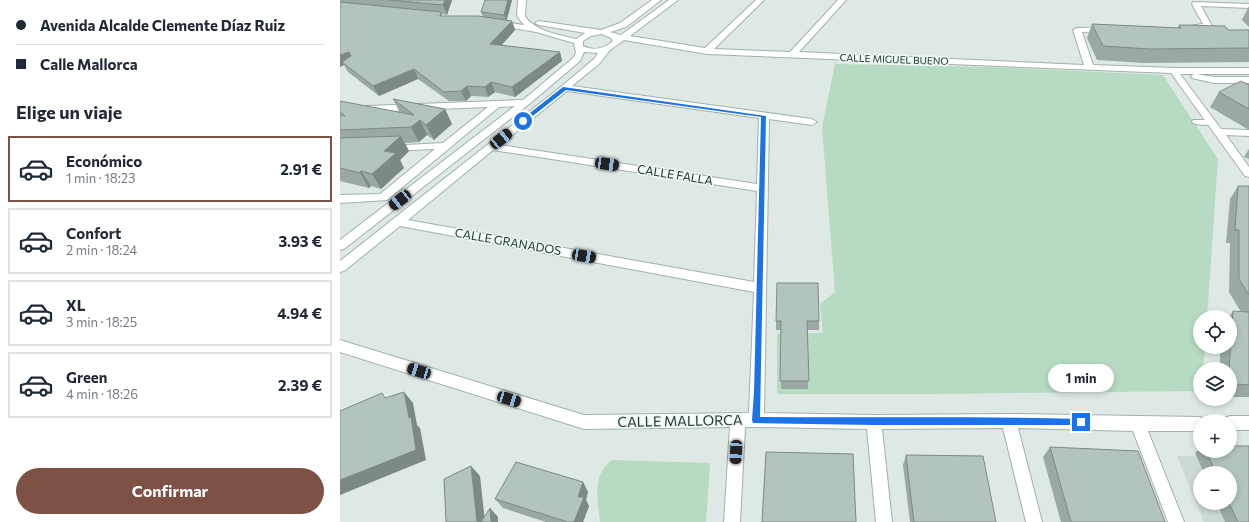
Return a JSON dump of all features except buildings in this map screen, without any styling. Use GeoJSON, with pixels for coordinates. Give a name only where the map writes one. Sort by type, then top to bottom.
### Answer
{"type":"FeatureCollection","features":[{"type":"Feature","properties":{"kind":"street"},"geometry":{"type":"LineString","coordinates":[[522,0],[514,15],[490,22],[539,30],[579,45],[588,51],[606,49]]}},
{"type":"Feature","properties":{"kind":"street"},"geometry":{"type":"LineString","coordinates":[[340,246],[467,149],[577,59],[580,53],[579,45],[584,36],[623,25],[658,0]]}},
{"type":"Feature","properties":{"kind":"street"},"geometry":{"type":"LineString","coordinates":[[340,268],[597,61],[606,49],[618,39],[674,0]]}},
{"type":"Feature","properties":{"kind":"street"},"geometry":{"type":"LineString","coordinates":[[707,51],[760,0]]}},
{"type":"Feature","properties":{"kind":"street"},"geometry":{"type":"LineString","coordinates":[[792,55],[842,0]]}},
{"type":"Feature","properties":{"kind":"street"},"geometry":{"type":"LineString","coordinates":[[1183,29],[1211,28],[1196,4],[1249,6]]}},
{"type":"Feature","properties":{"kind":"street"},"geometry":{"type":"LineString","coordinates":[[514,15],[539,30]]}},
{"type":"Feature","properties":{"kind":"street","name":"CALLE MIGUEL BUENO"},"geometry":{"type":"LineString","coordinates":[[514,15],[537,23],[598,32],[618,39],[707,51],[1174,71],[1249,71]]}},
{"type":"Feature","properties":{"kind":"street"},"geometry":{"type":"LineString","coordinates":[[1089,67],[1077,30],[1115,29]]}},
{"type":"Feature","properties":{"kind":"street"},"geometry":{"type":"LineString","coordinates":[[1174,71],[1249,174]]}},
{"type":"Feature","properties":{"kind":"street","name":"CALLE MIGUEL BUENO"},"geometry":{"type":"LineString","coordinates":[[1174,71],[1214,80],[1249,80]]}},
{"type":"Feature","properties":{"kind":"street"},"geometry":{"type":"LineString","coordinates":[[564,88],[812,122]]}},
{"type":"Feature","properties":{"kind":"street"},"geometry":{"type":"LineString","coordinates":[[340,110],[525,103]]}},
{"type":"Feature","properties":{"kind":"street"},"geometry":{"type":"LineString","coordinates":[[340,199],[383,198],[496,105]]}},
{"type":"Feature","properties":{"kind":"street"},"geometry":{"type":"LineString","coordinates":[[756,420],[764,116]]}},
{"type":"Feature","properties":{"kind":"street"},"geometry":{"type":"LineString","coordinates":[[1219,132],[1249,133]]}},
{"type":"Feature","properties":{"kind":"street"},"geometry":{"type":"LineString","coordinates":[[378,148],[446,146],[467,149]]}},
{"type":"Feature","properties":{"kind":"street","name":"CALLE FALLA"},"geometry":{"type":"LineString","coordinates":[[492,146],[763,188]]}},
{"type":"Feature","properties":{"kind":"street","name":"CALLE GRANADOS"},"geometry":{"type":"LineString","coordinates":[[397,222],[760,288]]}},
{"type":"Feature","properties":{"kind":"street","name":"CALLE MALLORCA"},"geometry":{"type":"LineString","coordinates":[[340,346],[584,422],[756,420],[874,422],[1009,421],[1193,424]]}},
{"type":"Feature","properties":{"kind":"street"},"geometry":{"type":"LineString","coordinates":[[732,522],[738,420]]}},
{"type":"Feature","properties":{"kind":"street"},"geometry":{"type":"LineString","coordinates":[[1009,421],[1034,522]]}},
{"type":"Feature","properties":{"kind":"street"},"geometry":{"type":"LineString","coordinates":[[874,422],[884,522]]}},
{"type":"Feature","properties":{"kind":"street"},"geometry":{"type":"LineString","coordinates":[[1237,423],[1249,423]]}},
{"type":"Feature","properties":{"kind":"street"},"geometry":{"type":"LineString","coordinates":[[1138,424],[1176,522]]}},
{"type":"Feature","properties":{"kind":"lane"},"geometry":{"type":"LineString","coordinates":[[1196,122],[1212,122]]}},
{"type":"Feature","properties":{"kind":"shaded area"},"geometry":{"type":"Polygon","coordinates":[[[1237,455],[1249,455],[1249,522],[1204,522],[1199,510],[1237,510],[1237,466],[1193,466],[1193,495],[1177,456],[1193,456],[1193,458],[1237,458],[1237,455]]]}},
{"type":"Feature","properties":{"kind":"green space"},"geometry":{"type":"Polygon","coordinates":[[[835,64],[988,67],[1163,75],[1218,159],[1207,310],[1193,310],[1193,354],[1204,354],[1204,362],[1193,362],[1193,391],[777,394],[777,334],[823,333],[820,304],[835,292],[822,127],[835,64]]]}},
{"type":"Feature","properties":{"kind":"green space"},"geometry":{"type":"Polygon","coordinates":[[[612,460],[710,463],[706,522],[600,522],[597,496],[598,481],[605,466],[612,460]]]}},
{"type":"Feature","properties":{"kind":"route"},"geometry":{"type":"LineString","coordinates":[[523,121],[564,88],[764,116],[763,203],[756,420],[874,422],[1081,422]]}}]}
